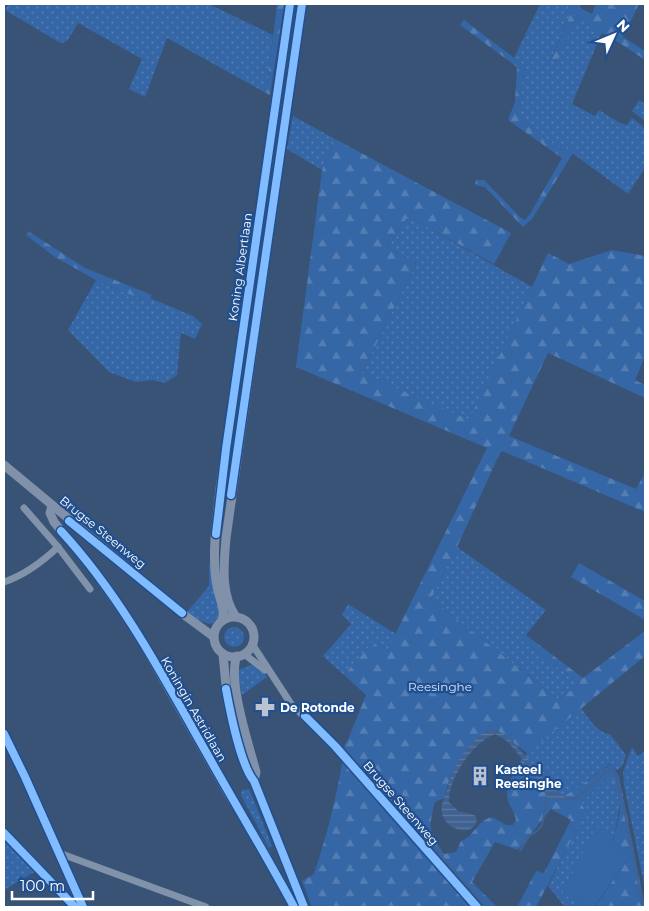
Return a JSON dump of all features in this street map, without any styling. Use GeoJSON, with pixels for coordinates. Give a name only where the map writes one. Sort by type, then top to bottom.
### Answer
{"type":"FeatureCollection","features":[{"type":"Feature","properties":{"kind":"main road","name":"Koning Albertlaan"},"geometry":{"type":"LineString","coordinates":[[220,624],[224,613],[216,585],[215,561],[220,489],[290,4]]}},
{"type":"Feature","properties":{"kind":"main road","name":"Koning Albertlaan"},"geometry":{"type":"LineString","coordinates":[[236,617],[231,608],[224,582],[226,538],[302,4]]}},
{"type":"Feature","properties":{"kind":"main road","name":"Brugse Steenweg"},"geometry":{"type":"LineString","coordinates":[[4,465],[187,617],[214,637],[216,646],[224,654],[240,655]]}},
{"type":"Feature","properties":{"kind":"main road","name":"Koningin Astridlaan"},"geometry":{"type":"LineString","coordinates":[[52,506],[50,514],[54,522],[94,571],[136,631],[260,844],[294,907]]}},
{"type":"Feature","properties":{"kind":"main road","name":"Brugse Steenweg"},"geometry":{"type":"LineString","coordinates":[[187,617],[205,626],[220,624]]}},
{"type":"Feature","properties":{"kind":"main road","name":"Brugse Steenweg"},"geometry":{"type":"LineString","coordinates":[[236,617],[245,621],[252,629],[252,644]]}},
{"type":"Feature","properties":{"kind":"main road"},"geometry":{"type":"LineString","coordinates":[[214,637],[220,624],[236,617]]}},
{"type":"Feature","properties":{"kind":"main road"},"geometry":{"type":"LineString","coordinates":[[240,655],[252,644]]}},
{"type":"Feature","properties":{"kind":"main road","name":"Koningin Astridlaan"},"geometry":{"type":"LineString","coordinates":[[224,654],[227,696],[249,775],[254,781],[304,907]]}},
{"type":"Feature","properties":{"kind":"main road","name":"Koningin Astridlaan"},"geometry":{"type":"LineString","coordinates":[[240,655],[234,669],[241,712],[256,772],[254,781]]}},
{"type":"Feature","properties":{"kind":"street"},"geometry":{"type":"LineString","coordinates":[[24,508],[58,547],[90,590]]}},
{"type":"Feature","properties":{"kind":"street"},"geometry":{"type":"LineString","coordinates":[[4,582],[44,560],[58,547]]}},
{"type":"Feature","properties":{"kind":"street","name":"Brugse Steenweg"},"geometry":{"type":"LineString","coordinates":[[252,644],[291,704],[335,746],[477,907]]}},
{"type":"Feature","properties":{"kind":"street","name":"Brugse Steenweg"},"geometry":{"type":"LineString","coordinates":[[240,655],[250,657],[271,675]]}},
{"type":"Feature","properties":{"kind":"street"},"geometry":{"type":"LineString","coordinates":[[4,734],[83,907]]}},
{"type":"Feature","properties":{"kind":"street"},"geometry":{"type":"LineString","coordinates":[[59,853],[206,907]]}},
{"type":"Feature","properties":{"kind":"green space"},"geometry":{"type":"Polygon","coordinates":[[[9,4],[209,4],[273,35],[266,93],[167,38],[145,97],[129,89],[142,59],[78,23],[68,40],[62,43],[57,41],[5,10],[9,4]]]}},
{"type":"Feature","properties":{"kind":"green space"},"geometry":{"type":"Polygon","coordinates":[[[277,4],[284,4],[270,95],[266,93],[277,4]]]}},
{"type":"Feature","properties":{"kind":"green space"},"geometry":{"type":"Polygon","coordinates":[[[540,4],[570,4],[567,10],[571,13],[551,59],[557,62],[576,18],[602,32],[572,104],[595,116],[599,110],[620,123],[627,125],[632,118],[645,128],[645,168],[628,194],[572,153],[574,150],[565,153],[517,116],[525,66],[514,58],[540,4]]]}},
{"type":"Feature","properties":{"kind":"green space"},"geometry":{"type":"Polygon","coordinates":[[[570,4],[581,4],[580,8],[592,14],[596,4],[639,4],[623,37],[645,51],[645,60],[576,18],[558,61],[551,60],[571,13],[567,11],[570,4]]]}},
{"type":"Feature","properties":{"kind":"green space"},"geometry":{"type":"Polygon","coordinates":[[[464,20],[525,66],[517,116],[565,153],[569,147],[575,150],[532,219],[523,227],[485,187],[475,185],[476,180],[484,180],[525,220],[562,158],[508,120],[515,102],[517,67],[460,25],[464,20]]]}},
{"type":"Feature","properties":{"kind":"green space"},"geometry":{"type":"Polygon","coordinates":[[[639,100],[645,104],[645,121],[632,111],[639,100]]]}},
{"type":"Feature","properties":{"kind":"green space"},"geometry":{"type":"Polygon","coordinates":[[[293,116],[335,139],[322,170],[287,149],[293,116]]]}},
{"type":"Feature","properties":{"kind":"green space","name":"Reesinghe"},"geometry":{"type":"Polygon","coordinates":[[[335,139],[511,233],[494,264],[408,216],[388,246],[416,264],[362,373],[469,420],[548,253],[569,264],[612,250],[645,256],[645,356],[635,380],[645,385],[645,398],[548,353],[509,436],[636,489],[645,473],[645,512],[502,451],[431,599],[559,700],[579,683],[522,640],[526,635],[583,678],[645,631],[645,656],[527,753],[497,730],[464,753],[450,777],[444,798],[435,802],[431,818],[431,830],[444,854],[456,852],[461,841],[466,839],[487,819],[492,817],[506,825],[513,825],[516,820],[508,801],[507,791],[520,762],[558,798],[571,792],[611,764],[619,776],[645,907],[597,907],[596,905],[630,856],[613,841],[620,804],[611,775],[581,803],[586,812],[536,907],[517,907],[536,871],[544,873],[571,820],[551,809],[518,850],[495,842],[472,882],[497,907],[312,907],[302,881],[314,874],[340,777],[345,744],[366,695],[344,675],[373,642],[386,653],[487,448],[296,367],[322,170],[335,139]]]}},
{"type":"Feature","properties":{"kind":"green space"},"geometry":{"type":"Polygon","coordinates":[[[408,216],[532,287],[469,421],[362,373],[416,264],[388,246],[408,216]]]}},
{"type":"Feature","properties":{"kind":"green space"},"geometry":{"type":"Polygon","coordinates":[[[28,231],[85,268],[152,295],[148,302],[96,280],[55,257],[26,235],[28,231]]]}},
{"type":"Feature","properties":{"kind":"green space"},"geometry":{"type":"Polygon","coordinates":[[[96,280],[148,302],[150,298],[193,316],[202,324],[195,339],[181,333],[177,375],[165,383],[152,380],[136,382],[109,372],[68,330],[96,280]]]}},
{"type":"Feature","properties":{"kind":"green space"},"geometry":{"type":"Polygon","coordinates":[[[457,547],[546,610],[522,640],[579,683],[559,700],[431,599],[457,547]]]}},
{"type":"Feature","properties":{"kind":"green space"},"geometry":{"type":"Polygon","coordinates":[[[579,563],[645,601],[645,620],[571,577],[579,563]]]}},
{"type":"Feature","properties":{"kind":"green space"},"geometry":{"type":"Polygon","coordinates":[[[209,564],[213,564],[221,609],[219,620],[209,624],[196,619],[187,612],[209,586],[209,564]]]}},
{"type":"Feature","properties":{"kind":"green space"},"geometry":{"type":"Polygon","coordinates":[[[348,604],[396,634],[386,654],[373,642],[344,675],[323,656],[351,624],[342,615],[348,604]]]}},
{"type":"Feature","properties":{"kind":"green space"},"geometry":{"type":"Polygon","coordinates":[[[230,627],[238,627],[244,633],[244,641],[238,647],[230,647],[224,641],[224,633],[230,627]]]}},
{"type":"Feature","properties":{"kind":"green space"},"geometry":{"type":"Polygon","coordinates":[[[252,664],[264,672],[267,677],[242,695],[237,670],[252,664]]]}},
{"type":"Feature","properties":{"kind":"green space"},"geometry":{"type":"Polygon","coordinates":[[[581,708],[597,728],[610,734],[626,755],[623,764],[618,770],[610,764],[573,791],[558,798],[520,762],[527,753],[581,708]]]}},
{"type":"Feature","properties":{"kind":"green space"},"geometry":{"type":"Polygon","coordinates":[[[632,747],[638,756],[645,751],[645,889],[624,785],[623,772],[632,747]]]}},
{"type":"Feature","properties":{"kind":"green space"},"geometry":{"type":"Polygon","coordinates":[[[611,775],[620,804],[613,841],[596,827],[563,894],[586,907],[565,907],[548,886],[585,812],[581,803],[611,775]]]}},
{"type":"Feature","properties":{"kind":"green space"},"geometry":{"type":"Polygon","coordinates":[[[249,789],[272,846],[269,848],[241,795],[242,790],[249,789]]]}},
{"type":"Feature","properties":{"kind":"green space"},"geometry":{"type":"Polygon","coordinates":[[[596,826],[630,856],[594,907],[586,907],[562,894],[596,826]]]}},
{"type":"Feature","properties":{"kind":"green space"},"geometry":{"type":"Polygon","coordinates":[[[4,837],[36,871],[4,890],[4,837]]]}},
{"type":"Feature","properties":{"kind":"green space"},"geometry":{"type":"Polygon","coordinates":[[[39,866],[79,907],[71,907],[35,870],[39,866]]]}},
{"type":"Feature","properties":{"kind":"shaded area"},"geometry":{"type":"Polygon","coordinates":[[[489,729],[497,731],[513,742],[546,782],[568,800],[561,801],[555,798],[547,800],[541,781],[507,741],[495,734],[479,744],[463,762],[452,783],[449,802],[458,811],[474,815],[477,819],[475,825],[471,829],[461,830],[446,822],[442,809],[450,778],[466,750],[489,729]]]}},
{"type":"Feature","properties":{"kind":"waterway"},"geometry":{"type":"LineString","coordinates":[[355,760],[487,907]]}},
{"type":"Feature","properties":{"kind":"waterway"},"geometry":{"type":"LineString","coordinates":[[566,799],[576,798],[610,769],[616,775],[643,907]]}},
{"type":"Feature","properties":{"kind":"waterway"},"geometry":{"type":"LineString","coordinates":[[520,851],[529,836],[542,825],[547,798]]}},
{"type":"Feature","properties":{"kind":"cycle path"},"geometry":{"type":"LineString","coordinates":[[216,534],[226,449],[290,4]]}},
{"type":"Feature","properties":{"kind":"cycle path"},"geometry":{"type":"LineString","coordinates":[[231,495],[302,4]]}},
{"type":"Feature","properties":{"kind":"cycle path"},"geometry":{"type":"LineString","coordinates":[[69,521],[182,613]]}},
{"type":"Feature","properties":{"kind":"cycle path"},"geometry":{"type":"LineString","coordinates":[[61,531],[103,582],[140,637],[294,907]]}},
{"type":"Feature","properties":{"kind":"cycle path"},"geometry":{"type":"LineString","coordinates":[[226,689],[230,711],[245,763],[254,781],[304,907]]}},
{"type":"Feature","properties":{"kind":"cycle path"},"geometry":{"type":"LineString","coordinates":[[305,716],[335,746],[477,907]]}},
{"type":"Feature","properties":{"kind":"cycle path"},"geometry":{"type":"LineString","coordinates":[[4,734],[83,907]]}},
{"type":"Feature","properties":{"kind":"cycle path"},"geometry":{"type":"LineString","coordinates":[[4,833],[75,907]]}},
{"type":"Feature","properties":{"kind":"place","name":"De Rotonde"},"geometry":{"type":"Point","coordinates":[265,707]}},
{"type":"Feature","properties":{"kind":"place","name":"Kasteel Reesinghe"},"geometry":{"type":"Point","coordinates":[480,776]}}]}
